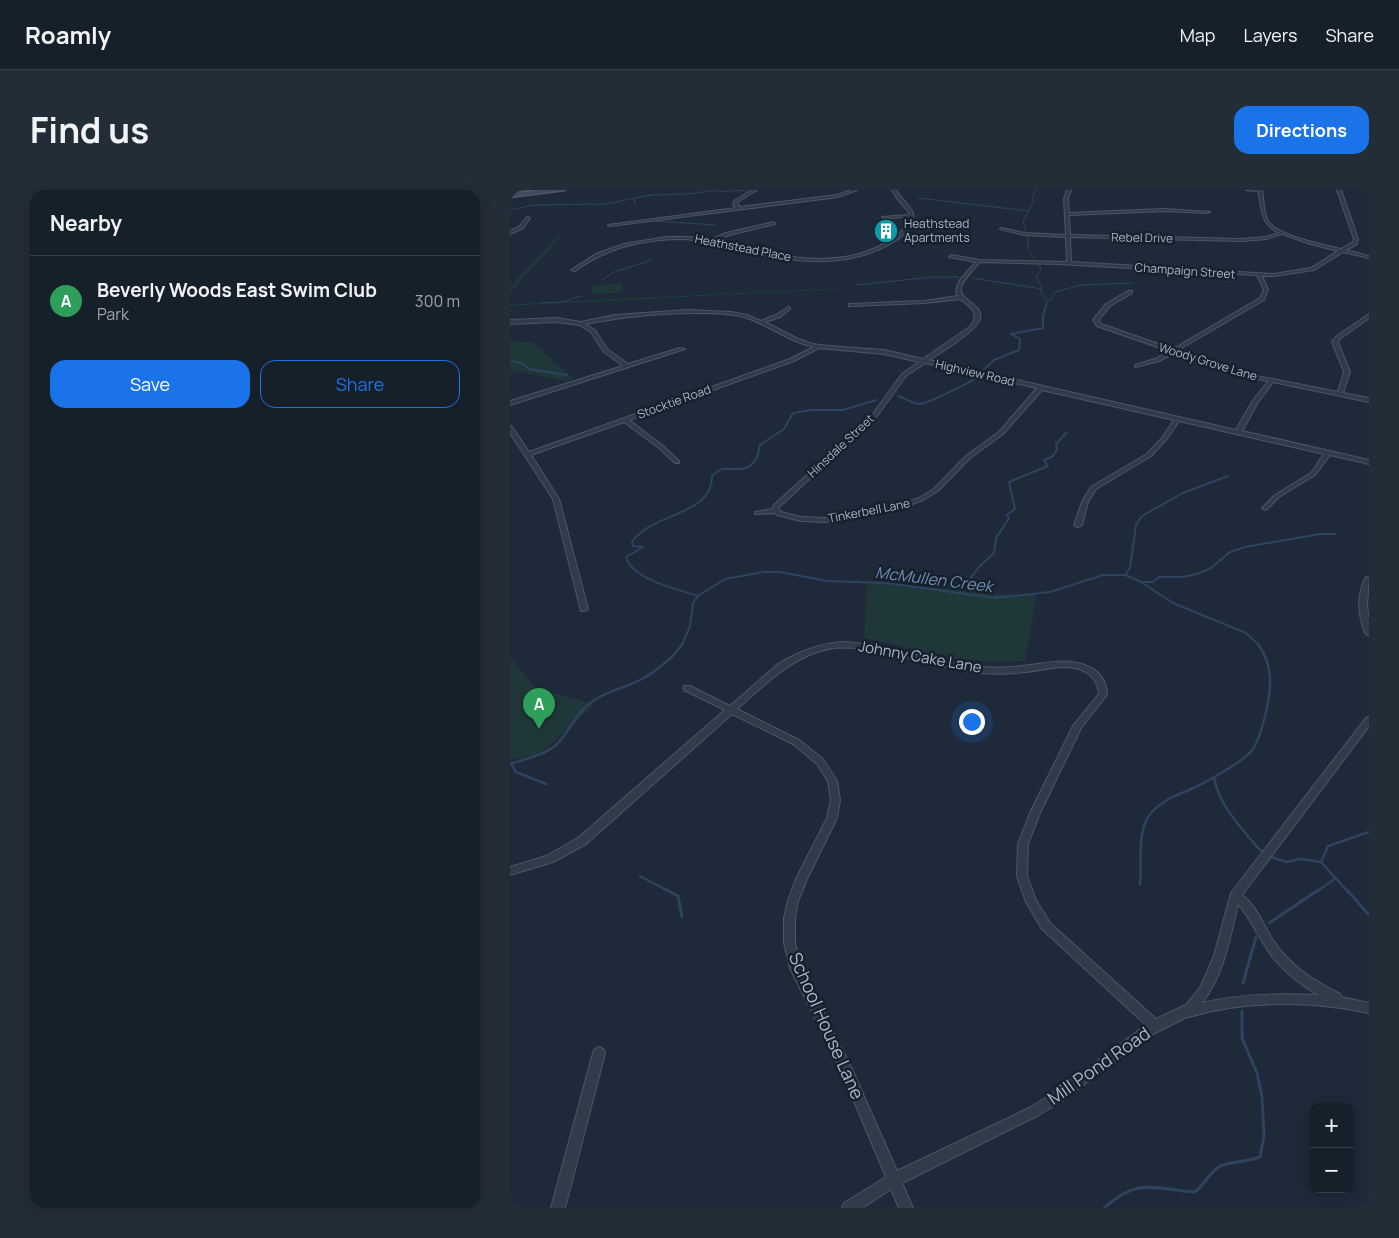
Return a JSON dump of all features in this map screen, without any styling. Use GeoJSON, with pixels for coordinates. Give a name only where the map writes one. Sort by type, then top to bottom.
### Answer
{"type":"FeatureCollection","features":[{"type":"Feature","properties":{"kind":"main road"},"geometry":{"type":"LineString","coordinates":[[510,195],[564,190]]}},
{"type":"Feature","properties":{"kind":"street"},"geometry":{"type":"LineString","coordinates":[[738,209],[735,202],[754,190]]}},
{"type":"Feature","properties":{"kind":"street"},"geometry":{"type":"LineString","coordinates":[[610,225],[838,196],[855,190]]}},
{"type":"Feature","properties":{"kind":"street"},"geometry":{"type":"LineString","coordinates":[[884,217],[912,216],[909,209],[894,190]]}},
{"type":"Feature","properties":{"kind":"street"},"geometry":{"type":"LineString","coordinates":[[899,190],[900,199]]}},
{"type":"Feature","properties":{"kind":"street"},"geometry":{"type":"LineString","coordinates":[[1069,190],[1066,199],[1069,264]]}},
{"type":"Feature","properties":{"kind":"street"},"geometry":{"type":"LineString","coordinates":[[1248,190],[1260,190],[1266,221],[1282,233],[1369,257]]}},
{"type":"Feature","properties":{"kind":"street"},"geometry":{"type":"LineString","coordinates":[[1339,190],[1356,238],[1353,245],[1345,251]]}},
{"type":"Feature","properties":{"kind":"street"},"geometry":{"type":"LineString","coordinates":[[1066,214],[1169,210],[1208,212]]}},
{"type":"Feature","properties":{"kind":"street","name":"Heathstead Place"},"geometry":{"type":"LineString","coordinates":[[573,270],[602,253],[643,241],[682,238],[712,241],[748,251],[788,258],[841,258],[868,252],[887,245],[906,229],[911,223],[912,216]]}},
{"type":"Feature","properties":{"kind":"street"},"geometry":{"type":"LineString","coordinates":[[510,233],[522,227],[528,218]]}},
{"type":"Feature","properties":{"kind":"street"},"geometry":{"type":"LineString","coordinates":[[712,241],[728,234],[774,222]]}},
{"type":"Feature","properties":{"kind":"street","name":"Rebel Drive"},"geometry":{"type":"LineString","coordinates":[[1002,229],[1024,234],[1242,240],[1266,238],[1282,233]]}},
{"type":"Feature","properties":{"kind":"street","name":"Champaign Street"},"geometry":{"type":"LineString","coordinates":[[951,256],[979,261],[1284,275],[1305,271],[1318,266],[1345,251]]}},
{"type":"Feature","properties":{"kind":"street"},"geometry":{"type":"LineString","coordinates":[[851,306],[924,302],[961,297],[959,287],[979,261]]}},
{"type":"Feature","properties":{"kind":"street"},"geometry":{"type":"LineString","coordinates":[[1137,366],[1150,364],[1262,298],[1266,290],[1259,275]]}},
{"type":"Feature","properties":{"kind":"street","name":"Woody Grove Lane"},"geometry":{"type":"LineString","coordinates":[[1130,292],[1108,305],[1100,315],[1097,323],[1105,328],[1226,370],[1369,400]]}},
{"type":"Feature","properties":{"kind":"street","name":"Hinsdale Street"},"geometry":{"type":"LineString","coordinates":[[775,511],[776,506],[882,408],[897,382],[922,361],[969,329],[976,322],[976,311],[961,297]]}},
{"type":"Feature","properties":{"kind":"street"},"geometry":{"type":"LineString","coordinates":[[762,322],[785,312],[788,308]]}},
{"type":"Feature","properties":{"kind":"street","name":"Highview Road"},"geometry":{"type":"LineString","coordinates":[[581,324],[614,317],[707,312],[742,315],[762,322],[797,340],[818,347],[873,350],[1369,462]]}},
{"type":"Feature","properties":{"kind":"street"},"geometry":{"type":"LineString","coordinates":[[1340,394],[1347,372],[1335,342],[1369,316]]}},
{"type":"Feature","properties":{"kind":"street"},"geometry":{"type":"LineString","coordinates":[[510,322],[556,320],[581,324],[593,331],[605,350],[626,366]]}},
{"type":"Feature","properties":{"kind":"street","name":"Stocktie Road"},"geometry":{"type":"LineString","coordinates":[[528,454],[792,360],[818,347]]}},
{"type":"Feature","properties":{"kind":"street"},"geometry":{"type":"LineString","coordinates":[[510,403],[682,349]]}},
{"type":"Feature","properties":{"kind":"street"},"geometry":{"type":"LineString","coordinates":[[1238,432],[1255,402],[1272,380]]}},
{"type":"Feature","properties":{"kind":"street","name":"Tinkerbell Lane"},"geometry":{"type":"LineString","coordinates":[[775,511],[779,514],[801,519],[826,520],[897,508],[921,499],[936,490],[968,457],[1001,433],[1040,388]]}},
{"type":"Feature","properties":{"kind":"street"},"geometry":{"type":"LineString","coordinates":[[1078,525],[1084,502],[1093,488],[1149,455],[1164,438],[1177,418]]}},
{"type":"Feature","properties":{"kind":"street"},"geometry":{"type":"LineString","coordinates":[[625,420],[661,446],[677,462]]}},
{"type":"Feature","properties":{"kind":"street"},"geometry":{"type":"LineString","coordinates":[[510,428],[556,499],[584,609]]}},
{"type":"Feature","properties":{"kind":"street"},"geometry":{"type":"LineString","coordinates":[[1265,508],[1277,496],[1313,474],[1329,452]]}},
{"type":"Feature","properties":{"kind":"street"},"geometry":{"type":"LineString","coordinates":[[757,513],[775,511]]}},
{"type":"Feature","properties":{"kind":"street"},"geometry":{"type":"LineString","coordinates":[[1369,579],[1362,597],[1362,607],[1369,632]]}},
{"type":"Feature","properties":{"kind":"street","name":"Johnny Cake Lane"},"geometry":{"type":"LineString","coordinates":[[510,871],[549,859],[582,841],[791,659],[815,649],[833,646],[866,647],[968,669],[1001,670],[1066,664],[1091,671],[1102,684],[1103,695],[1078,726],[1035,813],[1022,844],[1022,876],[1031,902],[1046,926],[1155,1026]]}},
{"type":"Feature","properties":{"kind":"street","name":"School House Lane"},"geometry":{"type":"LineString","coordinates":[[687,688],[809,750],[822,764],[832,781],[835,801],[831,823],[793,900],[789,918],[791,952],[796,968],[847,1071],[906,1208]]}},
{"type":"Feature","properties":{"kind":"street"},"geometry":{"type":"LineString","coordinates":[[1155,1026],[1190,1008],[1205,990],[1220,956],[1235,896],[1369,720]]}},
{"type":"Feature","properties":{"kind":"street"},"geometry":{"type":"LineString","coordinates":[[1235,896],[1247,905],[1273,948],[1303,979],[1320,991],[1363,1006]]}},
{"type":"Feature","properties":{"kind":"street","name":"Mill Pond Road"},"geometry":{"type":"LineString","coordinates":[[849,1208],[894,1180],[1033,1112],[1155,1026],[1196,1010],[1279,998],[1313,999],[1363,1006]]}},
{"type":"Feature","properties":{"kind":"street"},"geometry":{"type":"LineString","coordinates":[[558,1208],[599,1054]]}},
{"type":"Feature","properties":{"kind":"green space"},"geometry":{"type":"Polygon","coordinates":[[[562,236],[510,292],[510,287],[556,237],[562,236]]]}},
{"type":"Feature","properties":{"kind":"green space"},"geometry":{"type":"Polygon","coordinates":[[[622,284],[621,292],[618,293],[591,294],[593,286],[596,285],[622,284]]]}},
{"type":"Feature","properties":{"kind":"green space"},"geometry":{"type":"Polygon","coordinates":[[[839,289],[510,306],[510,304],[839,289]]]}},
{"type":"Feature","properties":{"kind":"green space"},"geometry":{"type":"Polygon","coordinates":[[[510,341],[532,342],[574,379],[566,381],[510,370],[510,341]]]}},
{"type":"Feature","properties":{"kind":"green space"},"geometry":{"type":"Polygon","coordinates":[[[867,582],[1019,595],[1037,593],[1025,661],[991,662],[959,659],[864,638],[867,582]]]}},
{"type":"Feature","properties":{"kind":"green space"},"geometry":{"type":"Polygon","coordinates":[[[510,657],[536,689],[595,704],[540,754],[510,760],[510,657]]]}},
{"type":"Feature","properties":{"kind":"waterway"},"geometry":{"type":"LineString","coordinates":[[510,210],[534,205],[605,204],[652,195],[687,194],[718,190]]}},
{"type":"Feature","properties":{"kind":"waterway"},"geometry":{"type":"LineString","coordinates":[[715,192],[749,190]]}},
{"type":"Feature","properties":{"kind":"waterway"},"geometry":{"type":"LineString","coordinates":[[1029,211],[1033,203],[1033,195],[1036,190]]}},
{"type":"Feature","properties":{"kind":"waterway"},"geometry":{"type":"LineString","coordinates":[[918,198],[1029,211]]}},
{"type":"Feature","properties":{"kind":"waterway"},"geometry":{"type":"LineString","coordinates":[[634,199],[635,204]]}},
{"type":"Feature","properties":{"kind":"waterway"},"geometry":{"type":"LineString","coordinates":[[1026,232],[1023,221],[1029,211]]}},
{"type":"Feature","properties":{"kind":"waterway"},"geometry":{"type":"LineString","coordinates":[[656,221],[715,225]]}},
{"type":"Feature","properties":{"kind":"waterway"},"geometry":{"type":"LineString","coordinates":[[1028,236],[1028,249],[1035,260]]}},
{"type":"Feature","properties":{"kind":"waterway"},"geometry":{"type":"LineString","coordinates":[[602,280],[614,272],[652,260]]}},
{"type":"Feature","properties":{"kind":"waterway"},"geometry":{"type":"LineString","coordinates":[[1039,264],[1041,270],[1036,277],[1042,289]]}},
{"type":"Feature","properties":{"kind":"waterway"},"geometry":{"type":"LineString","coordinates":[[856,285],[933,277],[959,277]]}},
{"type":"Feature","properties":{"kind":"waterway"},"geometry":{"type":"LineString","coordinates":[[972,278],[1042,289]]}},
{"type":"Feature","properties":{"kind":"waterway"},"geometry":{"type":"LineString","coordinates":[[1047,301],[1052,299],[1055,292],[1081,285],[1133,283]]}},
{"type":"Feature","properties":{"kind":"waterway"},"geometry":{"type":"LineString","coordinates":[[1042,289],[1041,292],[1047,301]]}},
{"type":"Feature","properties":{"kind":"waterway"},"geometry":{"type":"LineString","coordinates":[[541,303],[562,302],[582,296]]}},
{"type":"Feature","properties":{"kind":"waterway"},"geometry":{"type":"LineString","coordinates":[[1046,306],[1047,301]]}},
{"type":"Feature","properties":{"kind":"waterway"},"geometry":{"type":"LineString","coordinates":[[982,371],[994,360],[1019,350],[1020,339],[1011,334],[1043,328],[1043,316],[1046,305]]}},
{"type":"Feature","properties":{"kind":"waterway"},"geometry":{"type":"LineString","coordinates":[[510,360],[523,364],[529,369],[567,375]]}},
{"type":"Feature","properties":{"kind":"waterway"},"geometry":{"type":"LineString","coordinates":[[898,396],[920,404],[949,392],[977,377]]}},
{"type":"Feature","properties":{"kind":"waterway"},"geometry":{"type":"LineString","coordinates":[[698,596],[668,587],[637,572],[630,565],[626,557],[643,547],[633,546],[632,542],[641,532],[680,513],[703,499],[710,488],[712,475],[722,469],[743,469],[750,466],[757,458],[760,445],[784,429],[793,413],[812,410],[843,410],[876,400]]}},
{"type":"Feature","properties":{"kind":"waterway"},"geometry":{"type":"LineString","coordinates":[[960,592],[979,567],[994,553],[996,538],[1009,518],[1007,515],[1015,509],[1009,482],[1048,466],[1044,460],[1052,457],[1057,450],[1056,444],[1067,432]]}},
{"type":"Feature","properties":{"kind":"waterway"},"geometry":{"type":"LineString","coordinates":[[1125,575],[1130,568],[1136,525],[1142,516],[1183,493],[1228,476]]}},
{"type":"Feature","properties":{"kind":"waterway"},"geometry":{"type":"LineString","coordinates":[[1142,582],[1153,582],[1159,577],[1183,577],[1197,574],[1211,568],[1230,552],[1245,547],[1320,534],[1336,534]]}},
{"type":"Feature","properties":{"kind":"waterway","name":"McMullen Creek"},"geometry":{"type":"LineString","coordinates":[[698,596],[725,579],[764,572],[780,572],[827,581],[886,583],[996,598],[1050,592],[1103,575],[1125,575]]}},
{"type":"Feature","properties":{"kind":"waterway","name":"McMullen Creek"},"geometry":{"type":"LineString","coordinates":[[1125,575],[1141,582],[1173,603],[1246,633],[1258,644]]}},
{"type":"Feature","properties":{"kind":"waterway","name":"McMullen Creek"},"geometry":{"type":"LineString","coordinates":[[682,645],[690,626],[693,603],[698,596]]}},
{"type":"Feature","properties":{"kind":"waterway","name":"McMullen Creek"},"geometry":{"type":"LineString","coordinates":[[510,764],[534,757],[551,749],[561,740],[587,706],[599,697],[647,676],[670,659],[682,644]]}},
{"type":"Feature","properties":{"kind":"waterway","name":"McMullen Creek"},"geometry":{"type":"LineString","coordinates":[[1140,885],[1142,833],[1152,812],[1166,800],[1204,783],[1233,766],[1249,754],[1256,744],[1264,720],[1270,687],[1268,665],[1258,644]]}},
{"type":"Feature","properties":{"kind":"waterway"},"geometry":{"type":"LineString","coordinates":[[511,764],[516,772],[546,784]]}},
{"type":"Feature","properties":{"kind":"waterway","name":"McMullen Creek"},"geometry":{"type":"LineString","coordinates":[[1214,778],[1221,798],[1231,816],[1258,848],[1265,853]]}},
{"type":"Feature","properties":{"kind":"waterway","name":"McMullen Creek"},"geometry":{"type":"LineString","coordinates":[[1321,862],[1328,846],[1369,832]]}},
{"type":"Feature","properties":{"kind":"waterway","name":"McMullen Creek"},"geometry":{"type":"LineString","coordinates":[[1269,856],[1286,862],[1300,859],[1321,862]]}},
{"type":"Feature","properties":{"kind":"waterway"},"geometry":{"type":"LineString","coordinates":[[1321,862],[1336,878]]}},
{"type":"Feature","properties":{"kind":"waterway"},"geometry":{"type":"LineString","coordinates":[[640,876],[670,892]]}},
{"type":"Feature","properties":{"kind":"waterway"},"geometry":{"type":"LineString","coordinates":[[1316,892],[1336,878]]}},
{"type":"Feature","properties":{"kind":"waterway"},"geometry":{"type":"LineString","coordinates":[[1336,878],[1348,892]]}},
{"type":"Feature","properties":{"kind":"waterway"},"geometry":{"type":"LineString","coordinates":[[667,890],[678,896],[682,917]]}},
{"type":"Feature","properties":{"kind":"waterway"},"geometry":{"type":"LineString","coordinates":[[1269,923],[1318,890]]}},
{"type":"Feature","properties":{"kind":"waterway"},"geometry":{"type":"LineString","coordinates":[[1347,890],[1369,915]]}},
{"type":"Feature","properties":{"kind":"waterway"},"geometry":{"type":"LineString","coordinates":[[1243,983],[1256,937]]}},
{"type":"Feature","properties":{"kind":"waterway"},"geometry":{"type":"LineString","coordinates":[[1104,1208],[1127,1192],[1147,1187],[1195,1192],[1220,1166],[1260,1157],[1264,1136],[1262,1097],[1257,1073],[1242,1038],[1242,1011]]}},
{"type":"Feature","properties":{"kind":"place","name":"Heathstead Apartments"},"geometry":{"type":"Point","coordinates":[886,231]}},
{"type":"Feature","properties":{"kind":"place","name":"Beverly Woods East Swim Club"},"geometry":{"type":"Point","coordinates":[539,729]}}]}
